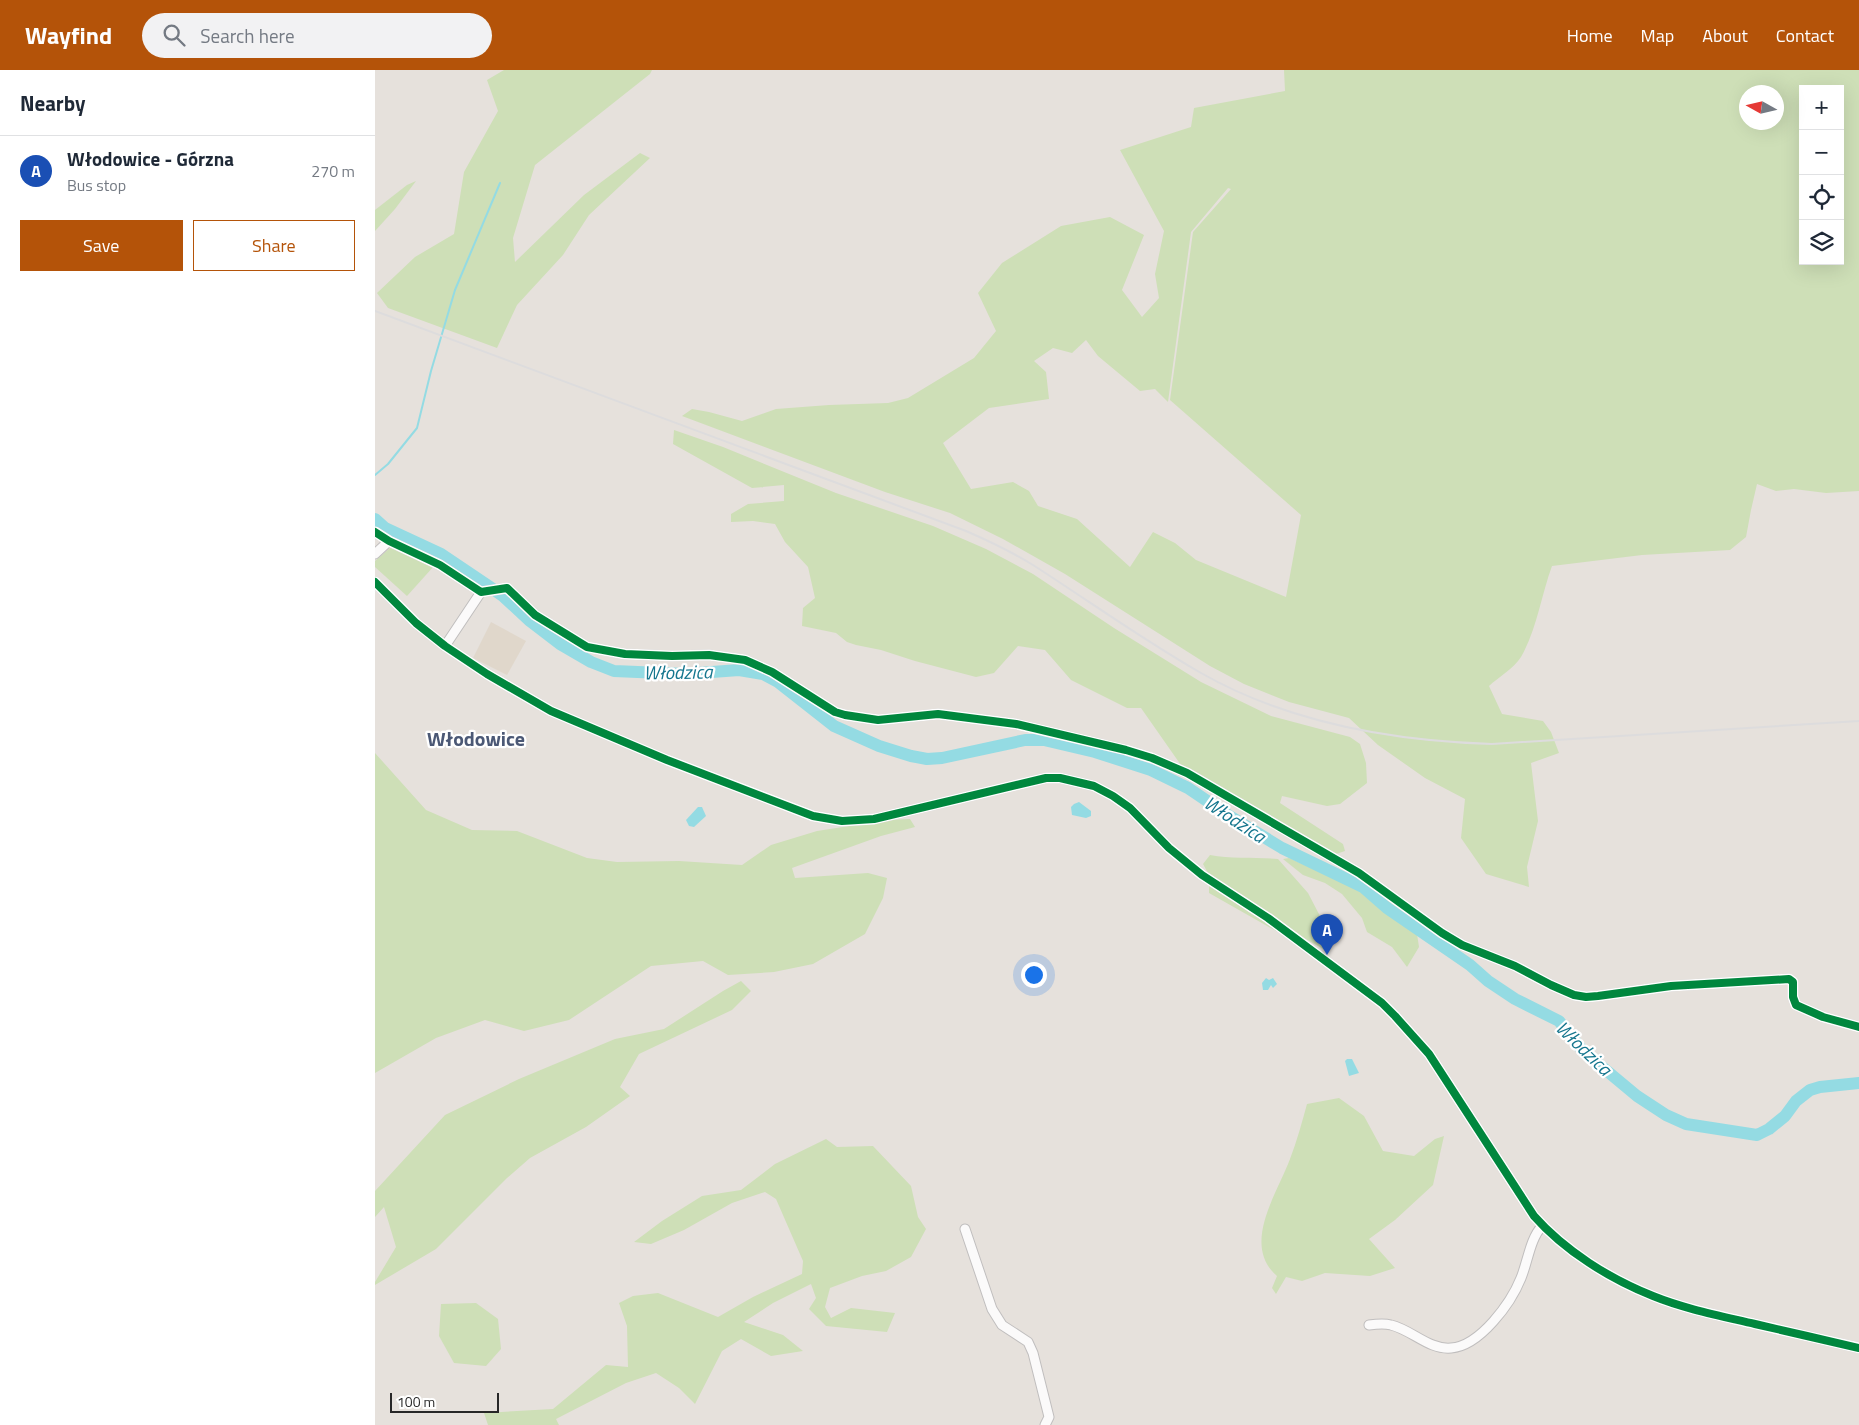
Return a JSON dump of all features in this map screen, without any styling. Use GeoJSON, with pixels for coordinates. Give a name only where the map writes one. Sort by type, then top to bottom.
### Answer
{"type":"FeatureCollection","features":[{"type":"Feature","properties":{"kind":"street"},"geometry":{"type":"LineString","coordinates":[[375,532],[389,541],[440,565],[483,591],[507,588],[535,615],[587,647],[633,654],[709,655],[745,660],[772,672],[835,712],[845,715],[878,720],[938,714],[1017,724],[1152,758],[1187,773],[1359,873],[1442,933],[1462,945],[1515,966],[1551,985],[1575,994],[1598,996],[1671,986],[1789,980],[1793,982],[1793,997],[1796,1005],[1823,1017],[1859,1027]]}},
{"type":"Feature","properties":{"kind":"street"},"geometry":{"type":"LineString","coordinates":[[375,554],[389,541]]}},
{"type":"Feature","properties":{"kind":"street"},"geometry":{"type":"LineString","coordinates":[[375,582],[416,623],[445,646],[487,674],[551,711],[667,760],[813,816],[841,821],[874,819],[1046,778],[1060,778],[1094,786],[1130,808],[1169,848],[1202,875],[1268,918],[1364,989],[1395,1016],[1429,1054],[1520,1197],[1542,1226],[1555,1238],[1630,1286],[1653,1296],[1738,1320],[1859,1348]]}},
{"type":"Feature","properties":{"kind":"street"},"geometry":{"type":"LineString","coordinates":[[445,646],[483,591]]}},
{"type":"Feature","properties":{"kind":"street"},"geometry":{"type":"LineString","coordinates":[[1369,1325],[1391,1324],[1442,1348],[1452,1348],[1465,1344],[1484,1332],[1502,1312],[1521,1279],[1536,1232],[1542,1226]]}},
{"type":"Feature","properties":{"kind":"street"},"geometry":{"type":"LineString","coordinates":[[965,1229],[992,1309],[1002,1325],[1028,1342],[1033,1353],[1049,1417],[1045,1425]]}},
{"type":"Feature","properties":{"kind":"shaded area"},"geometry":{"type":"Polygon","coordinates":[[[491,622],[526,641],[507,675],[473,658],[491,622]]]}},
{"type":"Feature","properties":{"kind":"green space"},"geometry":{"type":"Polygon","coordinates":[[[504,70],[652,70],[650,74],[535,165],[513,238],[515,262],[584,195],[640,153],[650,158],[589,215],[563,255],[517,305],[497,348],[388,308],[377,293],[415,257],[454,234],[464,172],[498,111],[487,80],[504,70]]]}},
{"type":"Feature","properties":{"kind":"green space"},"geometry":{"type":"Polygon","coordinates":[[[1284,70],[1859,70],[1859,491],[1826,493],[1794,489],[1776,491],[1757,484],[1746,537],[1730,550],[1642,555],[1552,566],[1535,624],[1521,657],[1510,669],[1489,686],[1502,714],[1543,721],[1551,732],[1559,753],[1531,763],[1538,821],[1527,867],[1529,887],[1486,874],[1461,838],[1465,799],[1425,778],[1378,745],[1349,718],[1289,702],[1244,684],[1210,666],[1065,574],[1003,539],[950,513],[885,492],[682,416],[692,409],[742,421],[776,409],[888,403],[908,398],[974,358],[996,331],[978,293],[1002,263],[1061,226],[1110,217],[1144,235],[1122,290],[1142,317],[1159,298],[1155,274],[1164,231],[1120,150],[1191,127],[1194,108],[1285,91],[1284,70]],[[1228,188],[1191,232],[1168,402],[1155,389],[1140,391],[1098,356],[1086,340],[1072,353],[1053,348],[1034,361],[1046,372],[1049,399],[989,408],[943,443],[971,489],[1013,482],[1029,491],[1038,506],[1077,519],[1130,567],[1153,532],[1175,543],[1196,560],[1286,597],[1301,515],[1170,400],[1193,232],[1231,189],[1228,188]]]}},
{"type":"Feature","properties":{"kind":"green space"},"geometry":{"type":"Polygon","coordinates":[[[416,181],[395,209],[375,231],[375,210],[407,185],[416,181]]]}},
{"type":"Feature","properties":{"kind":"green space"},"geometry":{"type":"Polygon","coordinates":[[[674,430],[723,447],[836,493],[933,526],[986,549],[1033,574],[1114,628],[1201,682],[1271,716],[1350,737],[1360,744],[1366,763],[1367,783],[1340,804],[1327,806],[1282,796],[1280,803],[1343,844],[1345,851],[1336,854],[1183,768],[1141,708],[1127,708],[1071,680],[1045,650],[1018,646],[994,673],[976,677],[881,650],[856,645],[847,642],[836,633],[802,626],[803,608],[815,598],[808,567],[785,542],[775,524],[753,521],[731,522],[731,514],[748,504],[784,501],[784,485],[752,488],[673,444],[674,430]]]}},
{"type":"Feature","properties":{"kind":"green space"},"geometry":{"type":"Polygon","coordinates":[[[396,547],[434,566],[407,596],[375,567],[375,561],[390,548],[396,547]]]}},
{"type":"Feature","properties":{"kind":"green space"},"geometry":{"type":"Polygon","coordinates":[[[375,753],[426,810],[472,830],[517,831],[587,858],[617,862],[679,861],[742,865],[771,845],[817,831],[888,820],[910,819],[915,827],[881,836],[792,868],[795,878],[868,873],[887,878],[883,898],[865,934],[813,964],[774,972],[728,975],[703,961],[651,966],[569,1020],[524,1031],[485,1020],[436,1038],[375,1073],[375,753]]]}},
{"type":"Feature","properties":{"kind":"green space"},"geometry":{"type":"Polygon","coordinates":[[[1210,855],[1278,859],[1308,893],[1333,941],[1323,949],[1299,935],[1276,931],[1209,893],[1209,875],[1203,864],[1210,855]]]}},
{"type":"Feature","properties":{"kind":"green space"},"geometry":{"type":"Polygon","coordinates":[[[1289,858],[1320,872],[1376,891],[1415,921],[1419,947],[1407,967],[1392,947],[1367,932],[1362,918],[1342,894],[1325,883],[1303,875],[1283,859],[1289,858]]]}},
{"type":"Feature","properties":{"kind":"green space"},"geometry":{"type":"Polygon","coordinates":[[[741,981],[751,991],[732,1010],[639,1054],[620,1087],[630,1096],[586,1127],[530,1158],[507,1178],[436,1249],[375,1285],[396,1247],[384,1207],[375,1217],[375,1191],[445,1115],[519,1079],[615,1039],[664,1029],[741,981]]]}},
{"type":"Feature","properties":{"kind":"green space"},"geometry":{"type":"Polygon","coordinates":[[[1339,1098],[1364,1116],[1383,1151],[1414,1156],[1435,1139],[1444,1136],[1433,1185],[1395,1220],[1369,1239],[1395,1268],[1370,1276],[1325,1273],[1302,1281],[1286,1277],[1276,1294],[1272,1288],[1277,1276],[1267,1264],[1262,1250],[1265,1219],[1293,1152],[1307,1104],[1339,1098]]]}},
{"type":"Feature","properties":{"kind":"green space"},"geometry":{"type":"Polygon","coordinates":[[[826,1139],[837,1147],[873,1146],[911,1186],[918,1217],[926,1229],[911,1257],[886,1271],[862,1276],[830,1288],[825,1307],[831,1318],[851,1308],[895,1313],[887,1332],[826,1326],[809,1309],[816,1298],[811,1284],[773,1303],[744,1322],[783,1335],[803,1351],[771,1356],[741,1339],[722,1351],[695,1404],[679,1388],[656,1373],[626,1383],[556,1419],[559,1425],[488,1425],[484,1413],[553,1409],[606,1365],[628,1367],[627,1326],[619,1303],[633,1296],[658,1293],[718,1317],[753,1297],[802,1274],[803,1261],[776,1199],[765,1192],[732,1203],[684,1230],[651,1244],[634,1242],[662,1221],[702,1196],[741,1190],[775,1164],[826,1139]]]}},
{"type":"Feature","properties":{"kind":"green space"},"geometry":{"type":"Polygon","coordinates":[[[476,1303],[498,1319],[501,1349],[486,1366],[454,1363],[439,1336],[441,1304],[476,1303]]]}},
{"type":"Feature","properties":{"kind":"water"},"geometry":{"type":"Polygon","coordinates":[[[1079,802],[1091,811],[1091,816],[1086,818],[1072,815],[1071,807],[1079,802]]]}},
{"type":"Feature","properties":{"kind":"water"},"geometry":{"type":"Polygon","coordinates":[[[698,807],[702,807],[706,816],[694,827],[689,826],[686,820],[698,807]]]}},
{"type":"Feature","properties":{"kind":"water"},"geometry":{"type":"Polygon","coordinates":[[[1266,978],[1269,980],[1273,978],[1277,984],[1273,988],[1271,985],[1268,990],[1263,990],[1262,983],[1266,978]]]}},
{"type":"Feature","properties":{"kind":"water"},"geometry":{"type":"Polygon","coordinates":[[[1352,1059],[1359,1073],[1349,1076],[1345,1061],[1352,1059]]]}},
{"type":"Feature","properties":{"kind":"waterway"},"geometry":{"type":"LineString","coordinates":[[375,475],[388,464],[417,428],[431,371],[455,290],[500,183]]}},
{"type":"Feature","properties":{"kind":"waterway","name":"Włodzica"},"geometry":{"type":"LineString","coordinates":[[375,519],[385,528],[441,554],[490,587],[560,644],[591,662],[614,671],[685,674],[739,670],[763,674],[778,682],[834,726],[879,746],[927,759],[942,758],[1025,740],[1044,740],[1095,752],[1151,770],[1188,788],[1282,848],[1363,887],[1387,908],[1470,965],[1488,981],[1515,999],[1559,1021],[1583,1051],[1637,1096],[1666,1115],[1686,1124],[1757,1135],[1769,1129],[1785,1116],[1796,1101],[1810,1090],[1820,1087],[1859,1083]]}},
{"type":"Feature","properties":{"kind":"railway"},"geometry":{"type":"LineString","coordinates":[[375,311],[966,531],[1033,565],[1137,634],[1201,673],[1270,705],[1305,717],[1342,726],[1417,739],[1492,744],[1859,721]]}},
{"type":"Feature","properties":{"kind":"cycle path"},"geometry":{"type":"LineString","coordinates":[[375,532],[389,541],[440,565],[481,592],[507,588],[535,615],[587,647],[625,654],[709,655],[745,660],[772,672],[835,712],[845,715],[878,720],[938,714],[1016,724],[1152,758],[1187,773],[1359,873],[1442,933],[1462,945],[1515,966],[1574,995],[1586,997],[1671,986],[1789,979],[1793,982],[1793,997],[1796,1005],[1823,1017],[1859,1027]]}},
{"type":"Feature","properties":{"kind":"cycle path"},"geometry":{"type":"LineString","coordinates":[[375,582],[416,623],[445,646],[487,674],[551,711],[667,760],[813,816],[842,821],[874,819],[1046,778],[1060,778],[1094,786],[1130,808],[1169,848],[1202,875],[1268,918],[1382,1003],[1429,1054],[1534,1216],[1546,1229],[1574,1252],[1621,1281],[1665,1301],[1716,1315],[1859,1348]]}},
{"type":"Feature","properties":{"kind":"place","name":"Włodowice - Górzna"},"geometry":{"type":"Point","coordinates":[1327,955]}},
{"type":"Feature","properties":{"kind":"district","name":"Włodowice"},"geometry":{"type":"Point","coordinates":[476,739]}}]}
